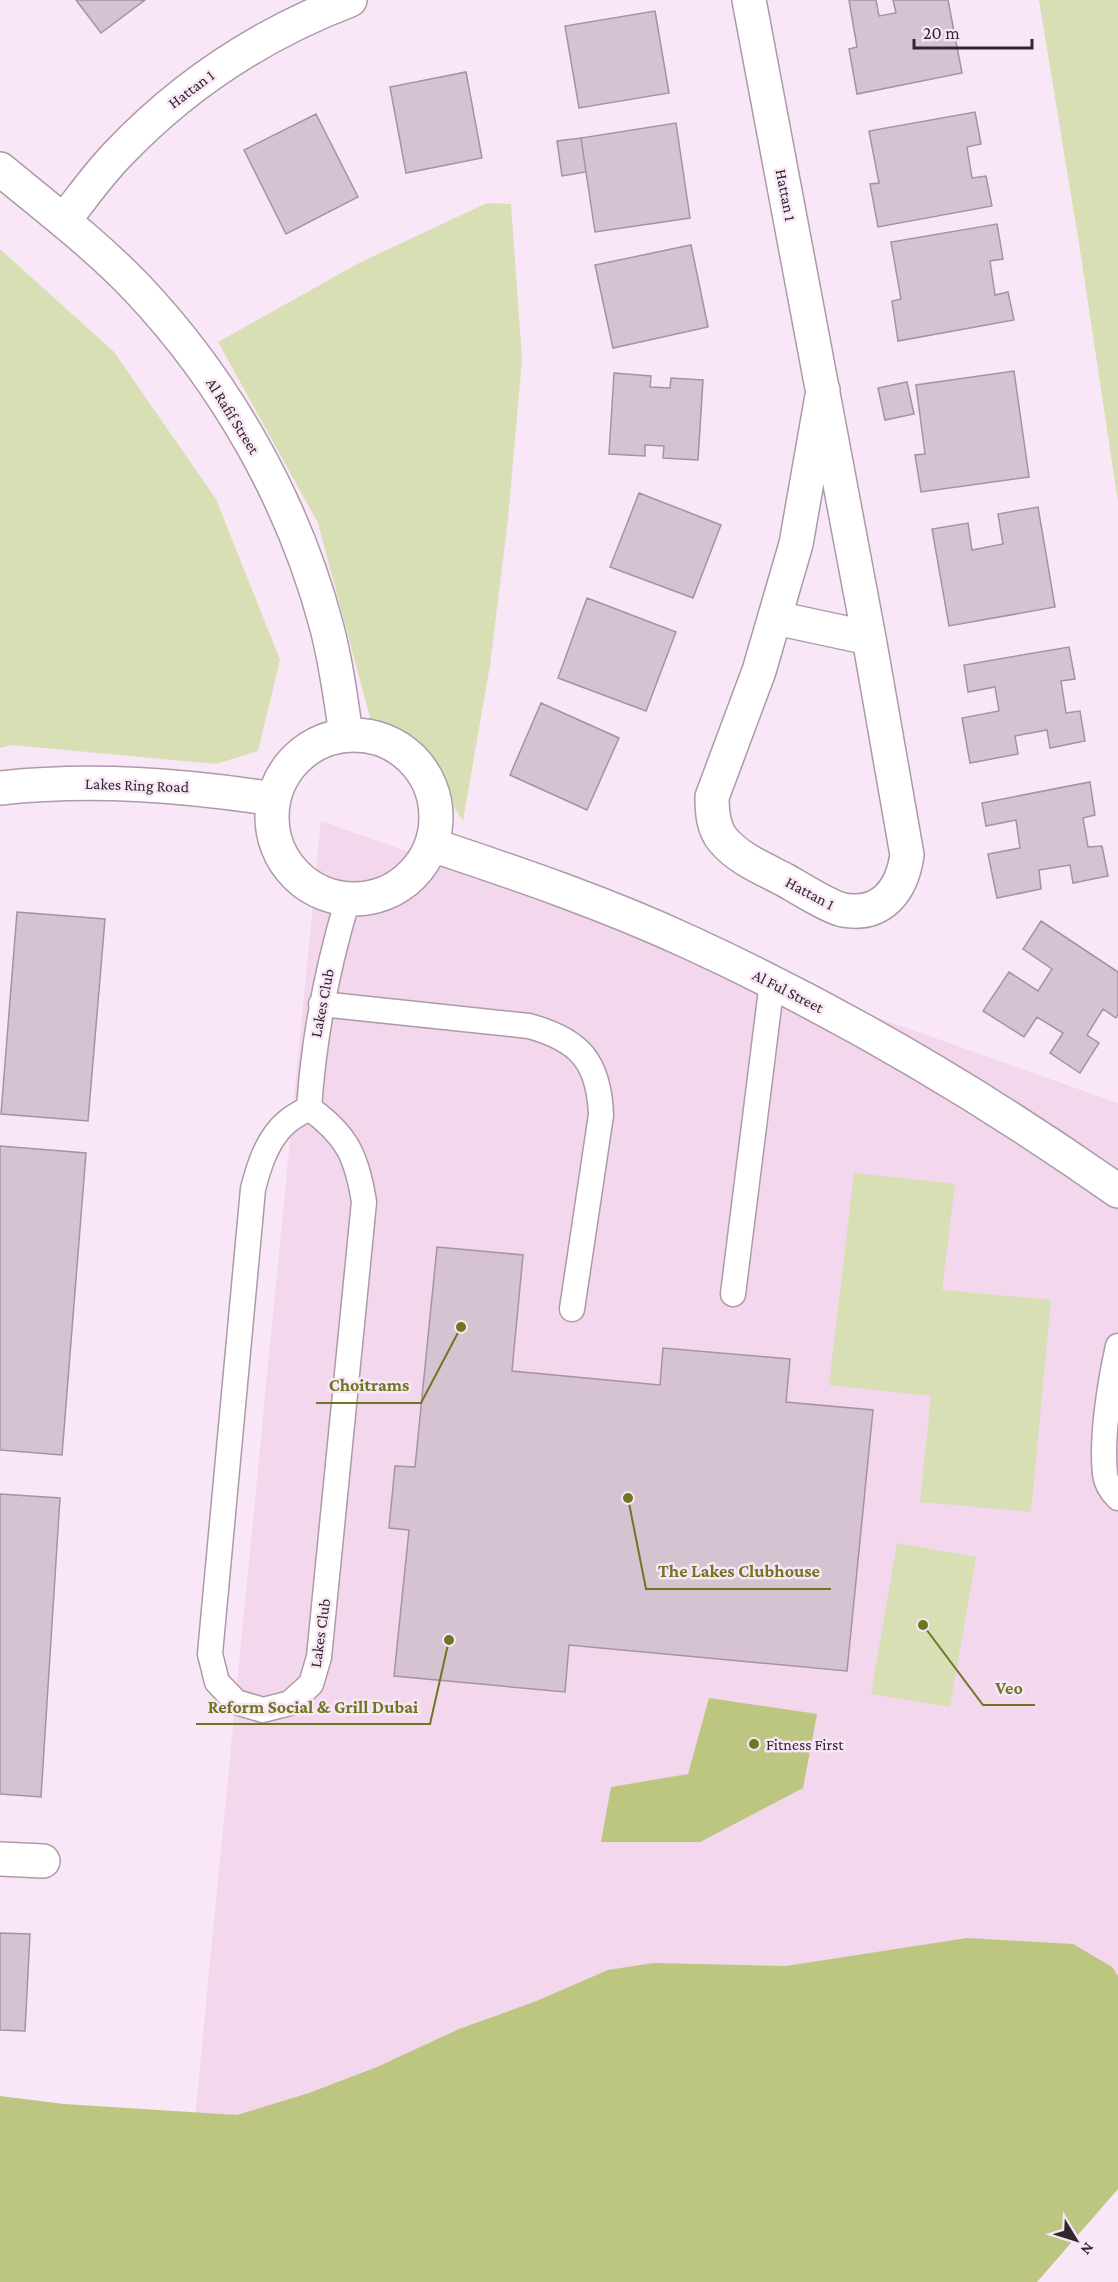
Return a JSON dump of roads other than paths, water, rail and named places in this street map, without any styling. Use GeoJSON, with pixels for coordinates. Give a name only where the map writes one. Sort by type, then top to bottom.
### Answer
{"type":"FeatureCollection","features":[{"type":"Feature","properties":{"kind":"street","name":"Hattan 1"},"geometry":{"type":"LineString","coordinates":[[64,220],[115,156],[174,101],[239,54],[310,15],[350,0]]}},
{"type":"Feature","properties":{"kind":"street","name":"Hattan 1"},"geometry":{"type":"LineString","coordinates":[[749,0],[823,390],[869,638],[907,855],[904,874],[895,892],[879,905],[861,911],[841,910],[738,855],[722,839],[713,819],[712,797],[759,671],[796,544],[823,390]]}},
{"type":"Feature","properties":{"kind":"street","name":"Al Rafif Street"},"geometry":{"type":"LineString","coordinates":[[0,169],[64,220],[136,287],[200,362],[253,444],[296,533],[326,627],[338,680],[346,735]]}},
{"type":"Feature","properties":{"kind":"street"},"geometry":{"type":"LineString","coordinates":[[776,618],[869,638]]}},
{"type":"Feature","properties":{"kind":"street"},"geometry":{"type":"LineString","coordinates":[[346,735],[374,736],[400,748],[419,766],[433,790],[437,818],[432,845],[418,868],[399,886],[374,897],[348,899],[320,892],[312,887],[297,876],[280,854],[273,827],[274,799],[283,775],[300,755],[322,741],[346,735]]}},
{"type":"Feature","properties":{"kind":"street","name":"Lakes Ring Road"},"geometry":{"type":"LineString","coordinates":[[0,788],[48,783],[144,783],[210,789],[274,799]]}},
{"type":"Feature","properties":{"kind":"street","name":"Al Ful Street"},"geometry":{"type":"LineString","coordinates":[[432,845],[519,874],[605,907],[689,942],[772,982],[872,1035],[970,1093],[1066,1154],[1118,1191]]}},
{"type":"Feature","properties":{"kind":"street"},"geometry":{"type":"LineString","coordinates":[[0,1859],[43,1862]]}},
{"type":"Feature","properties":{"kind":"lane","name":"Lakes Club"},"geometry":{"type":"LineString","coordinates":[[309,1108],[313,1055],[321,1004],[332,951],[348,899]]}},
{"type":"Feature","properties":{"kind":"lane"},"geometry":{"type":"LineString","coordinates":[[734,1294],[772,982]]}},
{"type":"Feature","properties":{"kind":"lane"},"geometry":{"type":"LineString","coordinates":[[321,1004],[529,1026],[554,1032],[575,1046],[591,1066],[600,1089],[601,1115],[572,1309]]}},
{"type":"Feature","properties":{"kind":"lane","name":"Lakes Club"},"geometry":{"type":"LineString","coordinates":[[309,1108],[330,1123],[347,1146],[359,1173],[364,1203],[319,1657],[311,1684],[290,1703],[263,1710],[236,1702],[216,1682],[210,1654],[254,1189],[260,1164],[271,1142],[286,1122],[309,1108]]}},
{"type":"Feature","properties":{"kind":"lane"},"geometry":{"type":"LineString","coordinates":[[1118,1346],[1106,1422],[1105,1475],[1110,1490],[1118,1498]]}},
{"type":"Feature","properties":{"kind":"place","name":"Choitrams"},"geometry":{"type":"Point","coordinates":[461,1327]}},
{"type":"Feature","properties":{"kind":"place","name":"The Lakes Clubhouse"},"geometry":{"type":"Point","coordinates":[628,1498]}},
{"type":"Feature","properties":{"kind":"place","name":"Veo"},"geometry":{"type":"Point","coordinates":[923,1625]}},
{"type":"Feature","properties":{"kind":"place","name":"Reform Social & Grill Dubai"},"geometry":{"type":"Point","coordinates":[449,1640]}},
{"type":"Feature","properties":{"kind":"place","name":"Fitness First"},"geometry":{"type":"Point","coordinates":[754,1744]}}]}
